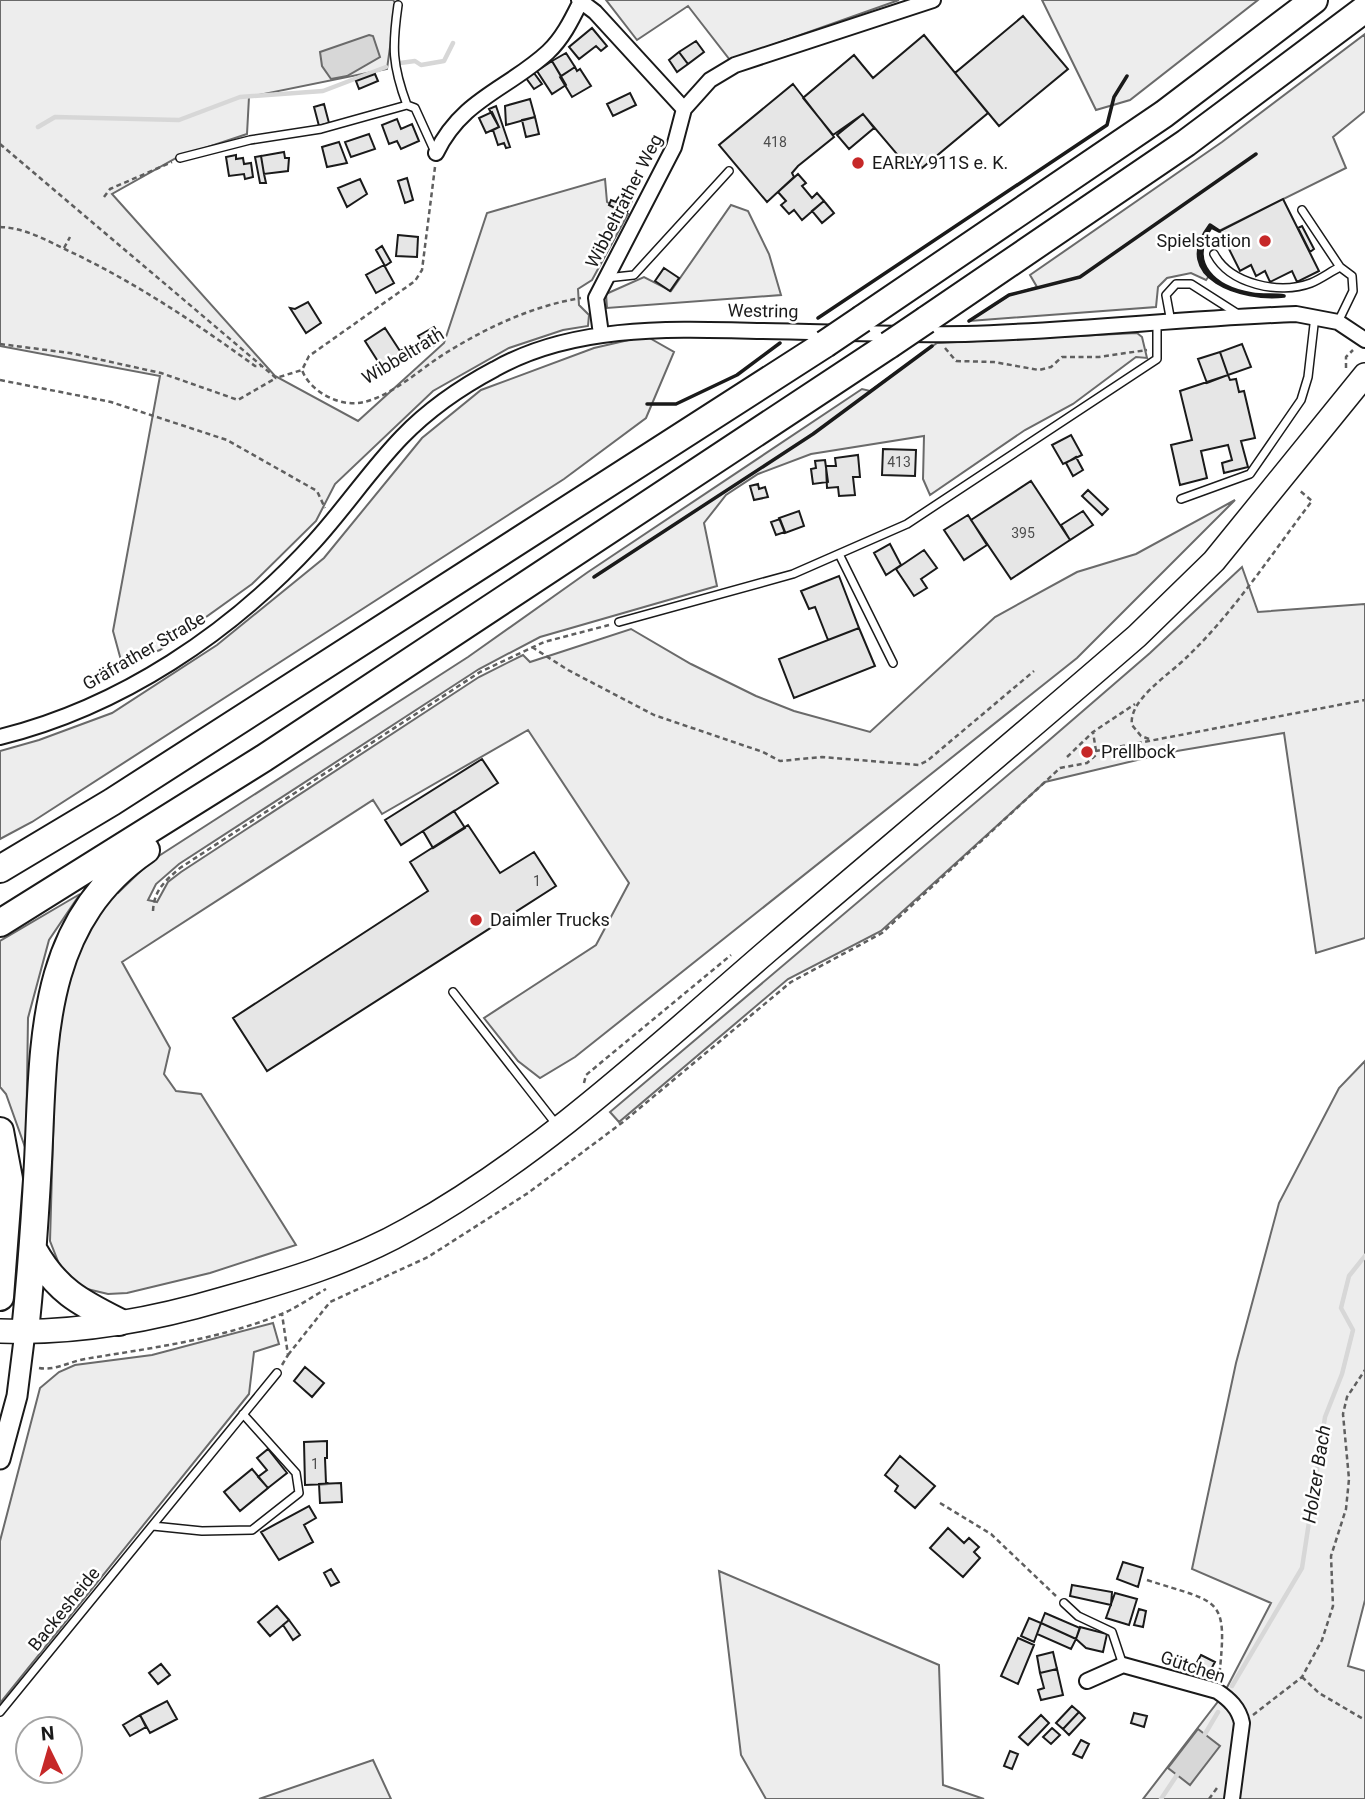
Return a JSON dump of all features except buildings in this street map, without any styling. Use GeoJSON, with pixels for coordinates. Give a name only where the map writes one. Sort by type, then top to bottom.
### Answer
{"type":"FeatureCollection","features":[{"type":"Feature","properties":{"kind":"highway"},"geometry":{"type":"LineString","coordinates":[[0,869],[112,802],[825,344],[1164,114],[1314,0]]}},
{"type":"Feature","properties":{"kind":"highway"},"geometry":{"type":"LineString","coordinates":[[0,923],[264,758],[889,345],[931,327],[1186,143],[1365,9]]}},
{"type":"Feature","properties":{"kind":"highway"},"geometry":{"type":"LineString","coordinates":[[13,1331],[33,1250],[44,1044],[52,995],[69,941],[81,916],[103,886],[129,862],[178,829],[264,758]]}},
{"type":"Feature","properties":{"kind":"highway"},"geometry":{"type":"LineString","coordinates":[[0,1131],[9,1179],[0,1297]]}},
{"type":"Feature","properties":{"kind":"highway"},"geometry":{"type":"LineString","coordinates":[[33,1250],[54,1282],[80,1303],[119,1322]]}},
{"type":"Feature","properties":{"kind":"main road"},"geometry":{"type":"LineString","coordinates":[[1,1445],[17,1396],[13,1331],[119,1322],[188,1309],[312,1273],[367,1250],[463,1197],[559,1127],[1072,692],[1187,590],[1262,504],[1365,375]]}},
{"type":"Feature","properties":{"kind":"street"},"geometry":{"type":"LineString","coordinates":[[436,153],[444,136],[469,107],[548,52],[565,32],[580,1],[647,66],[684,109],[710,80],[735,65],[933,0]]}},
{"type":"Feature","properties":{"kind":"street","name":"Wibbeltrather Weg"},"geometry":{"type":"LineString","coordinates":[[596,299],[674,147],[684,109]]}},
{"type":"Feature","properties":{"kind":"street"},"geometry":{"type":"LineString","coordinates":[[596,299],[601,334]]}},
{"type":"Feature","properties":{"kind":"street","name":"Westring"},"geometry":{"type":"LineString","coordinates":[[399,440],[443,401],[499,366],[571,341],[601,334],[931,327],[1017,332],[1241,316],[1315,316],[1338,323],[1365,340]]}},
{"type":"Feature","properties":{"kind":"street","name":"Gräfrather Straße"},"geometry":{"type":"LineString","coordinates":[[0,737],[91,705],[168,664],[215,633],[267,590],[358,493],[399,440]]}},
{"type":"Feature","properties":{"kind":"street"},"geometry":{"type":"LineString","coordinates":[[1087,1681],[1124,1665]]}},
{"type":"Feature","properties":{"kind":"street","name":"Gütchen"},"geometry":{"type":"LineString","coordinates":[[1124,1665],[1217,1691],[1236,1708],[1242,1723]]}},
{"type":"Feature","properties":{"kind":"street"},"geometry":{"type":"LineString","coordinates":[[1232,1799],[1242,1723]]}},
{"type":"Feature","properties":{"kind":"lane"},"geometry":{"type":"LineString","coordinates":[[398,5],[392,45],[394,70],[407,105]]}},
{"type":"Feature","properties":{"kind":"lane"},"geometry":{"type":"LineString","coordinates":[[180,158],[250,140],[321,129],[407,105],[415,108],[436,153]]}},
{"type":"Feature","properties":{"kind":"lane"},"geometry":{"type":"LineString","coordinates":[[606,278],[634,275],[729,171]]}},
{"type":"Feature","properties":{"kind":"lane"},"geometry":{"type":"LineString","coordinates":[[1302,210],[1340,267],[1352,276],[1353,291],[1338,323]]}},
{"type":"Feature","properties":{"kind":"lane"},"geometry":{"type":"LineString","coordinates":[[1214,254],[1221,267],[1230,274],[1264,286],[1292,287],[1310,283],[1340,267]]}},
{"type":"Feature","properties":{"kind":"lane"},"geometry":{"type":"LineString","coordinates":[[619,622],[793,575],[907,524],[1157,359],[1166,295],[1176,284],[1191,284],[1241,316]]}},
{"type":"Feature","properties":{"kind":"lane"},"geometry":{"type":"LineString","coordinates":[[1181,499],[1250,474],[1301,400],[1308,377],[1315,316]]}},
{"type":"Feature","properties":{"kind":"lane"},"geometry":{"type":"LineString","coordinates":[[840,556],[893,663]]}},
{"type":"Feature","properties":{"kind":"lane"},"geometry":{"type":"LineString","coordinates":[[453,992],[559,1127]]}},
{"type":"Feature","properties":{"kind":"lane","name":"Backesheide"},"geometry":{"type":"LineString","coordinates":[[0,1712],[277,1373]]}},
{"type":"Feature","properties":{"kind":"lane"},"geometry":{"type":"LineString","coordinates":[[153,1526],[202,1531],[252,1530],[299,1493],[296,1473],[243,1414]]}},
{"type":"Feature","properties":{"kind":"lane"},"geometry":{"type":"LineString","coordinates":[[1064,1603],[1078,1616],[1112,1632],[1124,1665]]}},
{"type":"Feature","properties":{"kind":"path"},"geometry":{"type":"LineString","coordinates":[[0,144],[152,270],[276,378]]}},
{"type":"Feature","properties":{"kind":"path"},"geometry":{"type":"LineString","coordinates":[[0,344],[70,353],[162,373],[238,400],[276,378],[302,370],[309,356],[415,281],[422,270],[436,153]]}},
{"type":"Feature","properties":{"kind":"path"},"geometry":{"type":"LineString","coordinates":[[103,197],[110,189],[180,158]]}},
{"type":"Feature","properties":{"kind":"path"},"geometry":{"type":"LineString","coordinates":[[0,227],[22,230],[64,248],[134,285],[255,366],[261,366]]}},
{"type":"Feature","properties":{"kind":"path"},"geometry":{"type":"LineString","coordinates":[[64,248],[70,237]]}},
{"type":"Feature","properties":{"kind":"path","name":"Wibbeltrath"},"geometry":{"type":"LineString","coordinates":[[302,370],[310,383],[331,397],[347,403],[366,401],[496,326],[569,300],[596,299]]}},
{"type":"Feature","properties":{"kind":"path"},"geometry":{"type":"LineString","coordinates":[[931,327],[956,361],[994,362],[1039,370],[1051,366],[1062,357],[1099,357],[1159,346]]}},
{"type":"Feature","properties":{"kind":"path"},"geometry":{"type":"LineString","coordinates":[[0,380],[111,402],[192,427],[227,440],[317,491],[326,511],[333,502]]}},
{"type":"Feature","properties":{"kind":"path"},"geometry":{"type":"LineString","coordinates":[[1067,757],[1093,732],[1135,704],[1198,647],[1238,600],[1312,501],[1299,490]]}},
{"type":"Feature","properties":{"kind":"path"},"geometry":{"type":"LineString","coordinates":[[153,911],[153,899],[160,886],[180,868],[480,672],[544,642],[619,622]]}},
{"type":"Feature","properties":{"kind":"path"},"geometry":{"type":"LineString","coordinates":[[532,647],[568,670],[654,715],[791,762],[822,757],[919,765],[1034,671]]}},
{"type":"Feature","properties":{"kind":"path"},"geometry":{"type":"LineString","coordinates":[[1096,751],[1365,700]]}},
{"type":"Feature","properties":{"kind":"path"},"geometry":{"type":"LineString","coordinates":[[1135,704],[1132,725],[1141,736],[1152,740]]}},
{"type":"Feature","properties":{"kind":"path"},"geometry":{"type":"LineString","coordinates":[[277,1373],[330,1302],[428,1257],[528,1193],[623,1122],[791,982],[882,933],[1060,768],[1087,763],[1096,755],[1093,732]]}},
{"type":"Feature","properties":{"kind":"path"},"geometry":{"type":"LineString","coordinates":[[584,1086],[586,1075],[734,953]]}},
{"type":"Feature","properties":{"kind":"path"},"geometry":{"type":"LineString","coordinates":[[282,1314],[288,1355]]}},
{"type":"Feature","properties":{"kind":"path"},"geometry":{"type":"LineString","coordinates":[[1242,1723],[1302,1677],[1322,1640],[1333,1606],[1331,1556],[1346,1509],[1349,1479],[1343,1414],[1348,1396],[1365,1370]]}},
{"type":"Feature","properties":{"kind":"path"},"geometry":{"type":"LineString","coordinates":[[940,1503],[991,1534],[1064,1603]]}},
{"type":"Feature","properties":{"kind":"path"},"geometry":{"type":"LineString","coordinates":[[1147,1580],[1203,1598],[1219,1612],[1224,1634],[1217,1691]]}},
{"type":"Feature","properties":{"kind":"path"},"geometry":{"type":"LineString","coordinates":[[1302,1677],[1319,1693],[1365,1720]]}},
{"type":"Feature","properties":{"kind":"shaded area"},"geometry":{"type":"Polygon","coordinates":[[[0,0],[393,0],[396,4],[387,69],[249,97],[247,134],[178,157],[112,194],[275,376],[358,421],[444,343],[487,213],[605,179],[607,202],[628,214],[592,280],[578,289],[579,305],[589,315],[588,326],[563,330],[509,348],[433,391],[335,484],[316,521],[252,584],[160,650],[122,664],[113,631],[160,376],[0,346],[0,0]]]}},
{"type":"Feature","properties":{"kind":"shaded area"},"geometry":{"type":"Polygon","coordinates":[[[606,0],[899,0],[730,60],[688,6],[637,40],[606,0]]]}},
{"type":"Feature","properties":{"kind":"shaded area"},"geometry":{"type":"Polygon","coordinates":[[[1042,0],[1258,0],[1130,100],[1096,110],[1042,0]]]}},
{"type":"Feature","properties":{"kind":"shaded area"},"geometry":{"type":"Polygon","coordinates":[[[1365,34],[1365,111],[1333,137],[1346,168],[1219,231],[1210,225],[1199,250],[1201,264],[1209,276],[1206,280],[1191,273],[1167,278],[1158,287],[1156,307],[969,321],[1010,295],[1037,287],[1030,275],[1222,142],[1365,34]]]}},
{"type":"Feature","properties":{"kind":"shaded area"},"geometry":{"type":"Polygon","coordinates":[[[369,35],[373,36],[380,57],[347,76],[331,79],[322,66],[320,52],[369,35]]]}},
{"type":"Feature","properties":{"kind":"shaded area"},"geometry":{"type":"Polygon","coordinates":[[[731,205],[748,211],[769,254],[781,295],[607,308],[606,294],[644,277],[671,291],[731,205]]]}},
{"type":"Feature","properties":{"kind":"shaded area"},"geometry":{"type":"Polygon","coordinates":[[[1137,333],[1142,337],[1147,358],[1136,357],[1073,404],[1025,430],[930,495],[923,479],[924,436],[811,454],[758,474],[726,495],[704,523],[717,586],[540,637],[479,669],[179,864],[156,884],[148,900],[157,902],[168,882],[181,872],[479,677],[523,655],[530,662],[631,629],[691,664],[756,696],[794,711],[870,732],[995,617],[1077,572],[1136,554],[1235,500],[1077,658],[575,1057],[540,1078],[518,1061],[484,1018],[596,945],[629,883],[528,730],[382,814],[373,800],[122,962],[170,1048],[164,1074],[176,1091],[201,1094],[296,1245],[210,1273],[127,1293],[108,1294],[83,1288],[61,1269],[50,1241],[56,1035],[69,964],[111,891],[118,893],[151,861],[468,657],[588,572],[862,389],[870,391],[937,343],[1137,333]]]}},
{"type":"Feature","properties":{"kind":"shaded area"},"geometry":{"type":"Polygon","coordinates":[[[646,336],[674,352],[646,418],[564,479],[32,822],[0,839],[0,751],[39,740],[112,713],[217,645],[324,558],[422,438],[481,390],[594,348],[646,336]]]}},
{"type":"Feature","properties":{"kind":"shaded area"},"geometry":{"type":"Polygon","coordinates":[[[1242,567],[1258,612],[1365,604],[1365,938],[1316,953],[1284,733],[1171,752],[1045,782],[881,931],[788,979],[619,1122],[610,1112],[1047,742],[1150,653],[1242,567]]]}},
{"type":"Feature","properties":{"kind":"shaded area"},"geometry":{"type":"Polygon","coordinates":[[[80,894],[49,940],[28,1018],[26,1150],[6,1094],[0,1087],[0,941],[80,894]]]}},
{"type":"Feature","properties":{"kind":"shaded area"},"geometry":{"type":"Polygon","coordinates":[[[1365,1061],[1365,1600],[1348,1666],[1365,1671],[1365,1799],[1143,1799],[1223,1695],[1271,1603],[1192,1569],[1236,1363],[1279,1203],[1339,1088],[1365,1061]]]}},
{"type":"Feature","properties":{"kind":"shaded area"},"geometry":{"type":"Polygon","coordinates":[[[273,1323],[279,1344],[254,1352],[249,1394],[0,1703],[0,1541],[40,1388],[59,1372],[75,1365],[152,1355],[273,1323]]]}},
{"type":"Feature","properties":{"kind":"shaded area"},"geometry":{"type":"Polygon","coordinates":[[[719,1571],[939,1665],[943,1785],[984,1799],[766,1799],[741,1755],[719,1571]]]}},
{"type":"Feature","properties":{"kind":"shaded area"},"geometry":{"type":"Polygon","coordinates":[[[1198,1729],[1220,1746],[1190,1785],[1168,1768],[1198,1729]]]}},
{"type":"Feature","properties":{"kind":"shaded area"},"geometry":{"type":"Polygon","coordinates":[[[373,1760],[391,1799],[259,1799],[373,1760]]]}},
{"type":"Feature","properties":{"kind":"waterway"},"geometry":{"type":"LineString","coordinates":[[400,63],[415,61],[421,65],[444,61],[453,43]]}},
{"type":"Feature","properties":{"kind":"waterway"},"geometry":{"type":"LineString","coordinates":[[38,127],[55,117],[179,120],[240,97],[323,91],[386,67]]}},
{"type":"Feature","properties":{"kind":"waterway","name":"Holzer Bach"},"geometry":{"type":"LineString","coordinates":[[1232,1686],[1302,1568],[1325,1417],[1342,1374],[1353,1330],[1341,1308],[1349,1276],[1365,1256]]}},
{"type":"Feature","properties":{"kind":"waterway","name":"Holzer Bach"},"geometry":{"type":"LineString","coordinates":[[1202,1739],[1218,1712]]}},
{"type":"Feature","properties":{"kind":"waterway","name":"Holzer Bach"},"geometry":{"type":"LineString","coordinates":[[1161,1799],[1179,1772]]}},
{"type":"Feature","properties":{"kind":"wall"},"geometry":{"type":"LineString","coordinates":[[818,318],[1107,125],[1114,97],[1127,76]]}},
{"type":"Feature","properties":{"kind":"wall"},"geometry":{"type":"LineString","coordinates":[[969,321],[1009,295],[1080,277],[1256,154]]}},
{"type":"Feature","properties":{"kind":"wall"},"geometry":{"type":"LineString","coordinates":[[1210,225],[1219,231],[1211,227],[1204,240],[1202,252],[1204,263],[1216,280],[1239,291],[1284,296],[1267,297],[1232,290],[1217,282],[1205,272],[1199,259],[1200,243],[1210,225]]}},
{"type":"Feature","properties":{"kind":"wall"},"geometry":{"type":"LineString","coordinates":[[647,404],[676,404],[737,375],[780,343]]}},
{"type":"Feature","properties":{"kind":"wall"},"geometry":{"type":"LineString","coordinates":[[594,577],[813,434],[932,346]]}},
{"type":"Feature","properties":{"kind":"place","name":"EARLY 911S e. K."},"geometry":{"type":"Point","coordinates":[858,163]}},
{"type":"Feature","properties":{"kind":"place","name":"Spielstation"},"geometry":{"type":"Point","coordinates":[1265,241]}},
{"type":"Feature","properties":{"kind":"place","name":"Prellbock"},"geometry":{"type":"Point","coordinates":[1087,752]}},
{"type":"Feature","properties":{"kind":"place","name":"Daimler Trucks"},"geometry":{"type":"Point","coordinates":[476,920]}}]}
